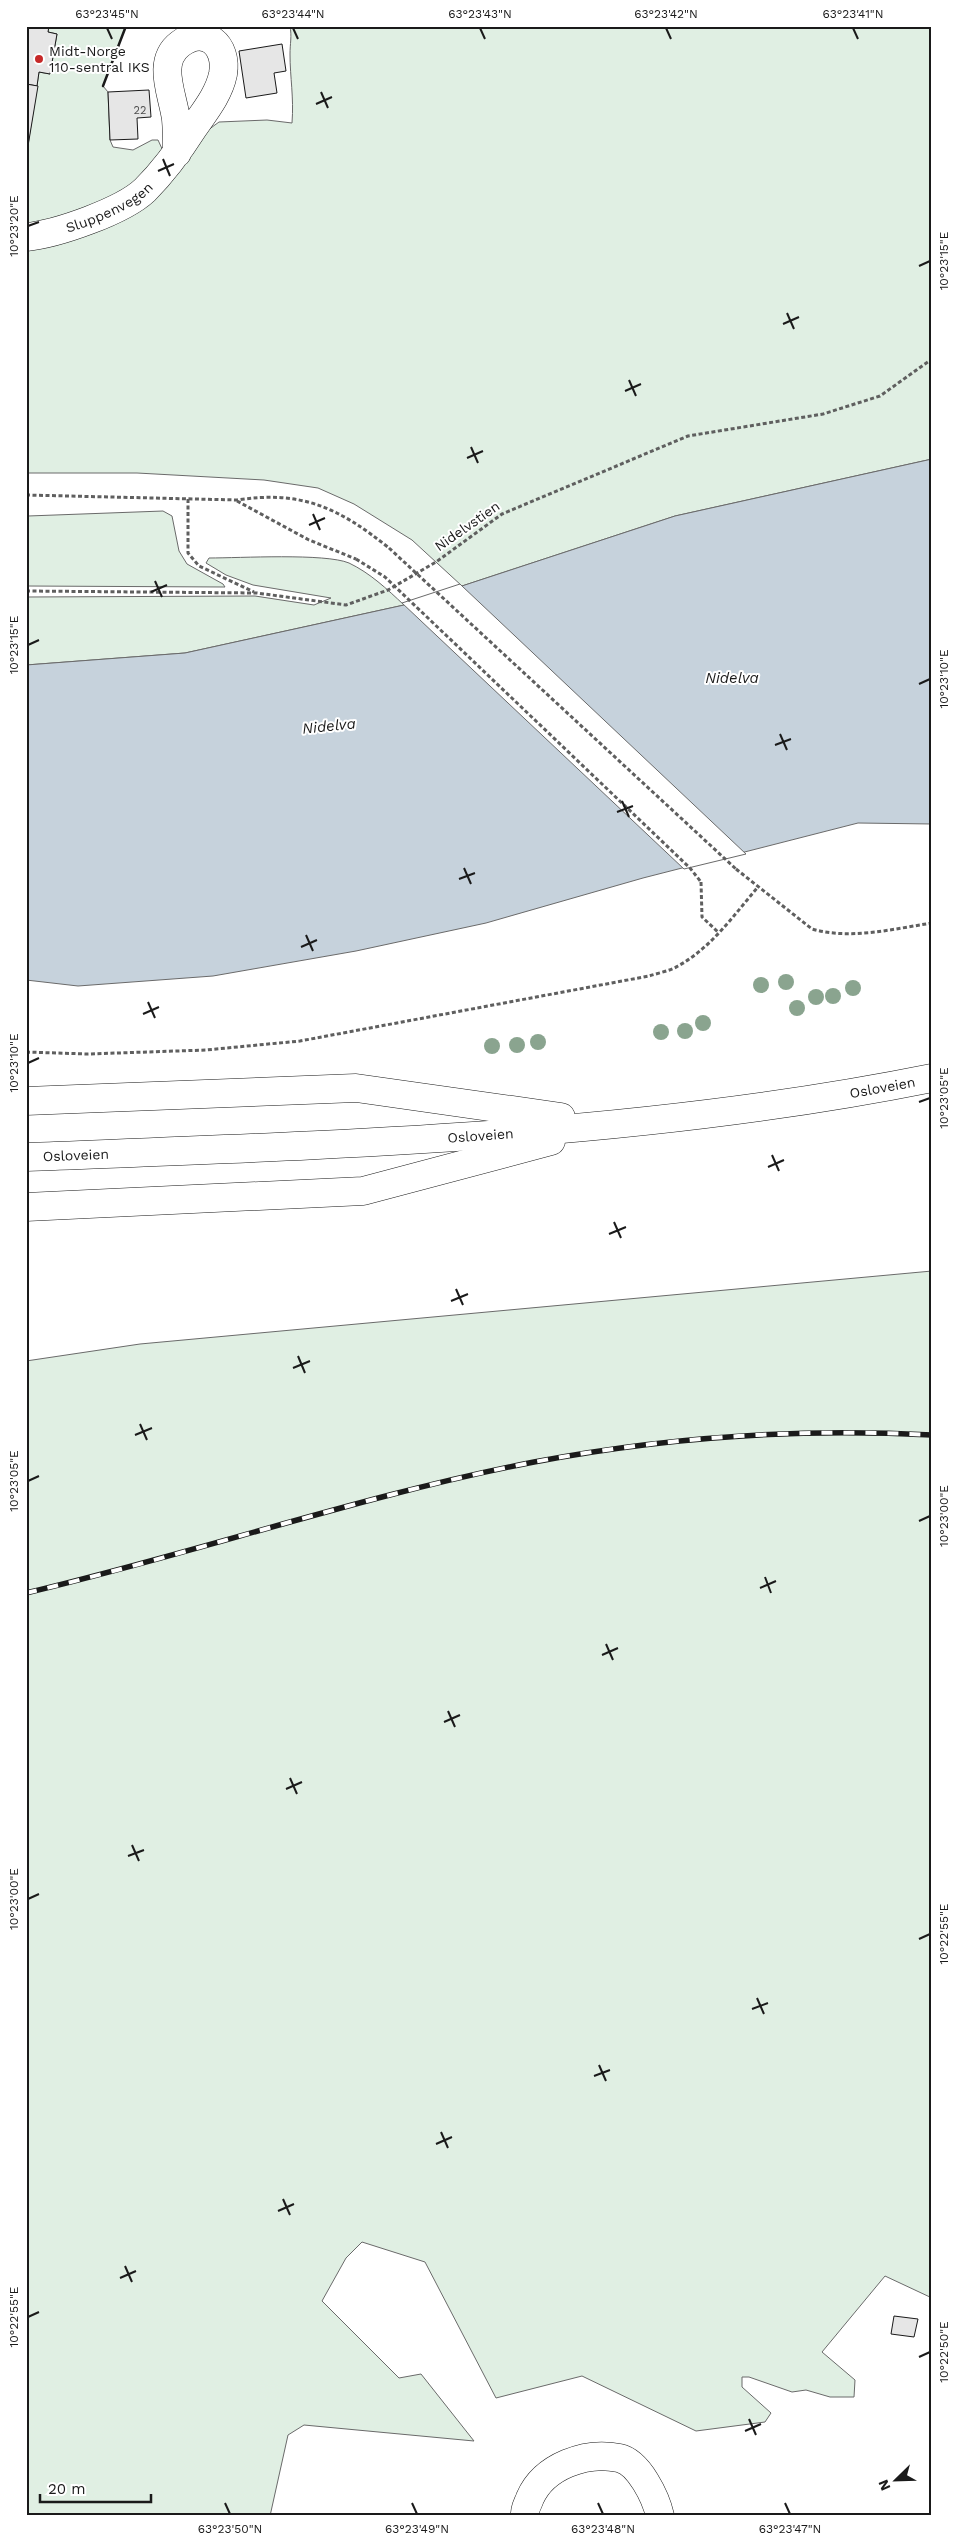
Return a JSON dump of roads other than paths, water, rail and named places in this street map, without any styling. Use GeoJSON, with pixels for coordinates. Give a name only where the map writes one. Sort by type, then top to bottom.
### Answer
{"type":"FeatureCollection","features":[{"type":"Feature","properties":{"kind":"main road","name":"Sluppenvegen"},"geometry":{"type":"LineString","coordinates":[[26,237],[59,231],[114,208],[144,191],[177,153]]}},
{"type":"Feature","properties":{"kind":"main road","name":"Osloveien"},"geometry":{"type":"LineString","coordinates":[[26,1157],[358,1142],[615,1124],[751,1109],[857,1093],[932,1078]]}},
{"type":"Feature","properties":{"kind":"main road"},"geometry":{"type":"LineString","coordinates":[[26,1101],[356,1088],[615,1124]]}},
{"type":"Feature","properties":{"kind":"main road"},"geometry":{"type":"LineString","coordinates":[[26,1207],[362,1190],[615,1124]]}},
{"type":"Feature","properties":{"kind":"main road"},"geometry":{"type":"LineString","coordinates":[[525,2516],[524,2511],[535,2486],[560,2466],[586,2457],[621,2458],[638,2471],[657,2502],[660,2516]]}},
{"type":"Feature","properties":{"kind":"water","name":"Nidelva"},"geometry":{"type":"Polygon","coordinates":[[[932,459],[932,824],[858,823],[643,878],[486,923],[356,951],[213,976],[78,986],[26,980],[26,665],[185,653],[404,605],[675,516],[932,459]]]}},
{"type":"Feature","properties":{"kind":"railway"},"geometry":{"type":"LineString","coordinates":[[26,1593],[406,1491],[470,1475],[584,1453],[732,1436],[832,1433],[932,1435]]}},
{"type":"Feature","properties":{"kind":"place","name":"Midt-Norge 110-sentral IKS"},"geometry":{"type":"Point","coordinates":[39,59]}}]}
